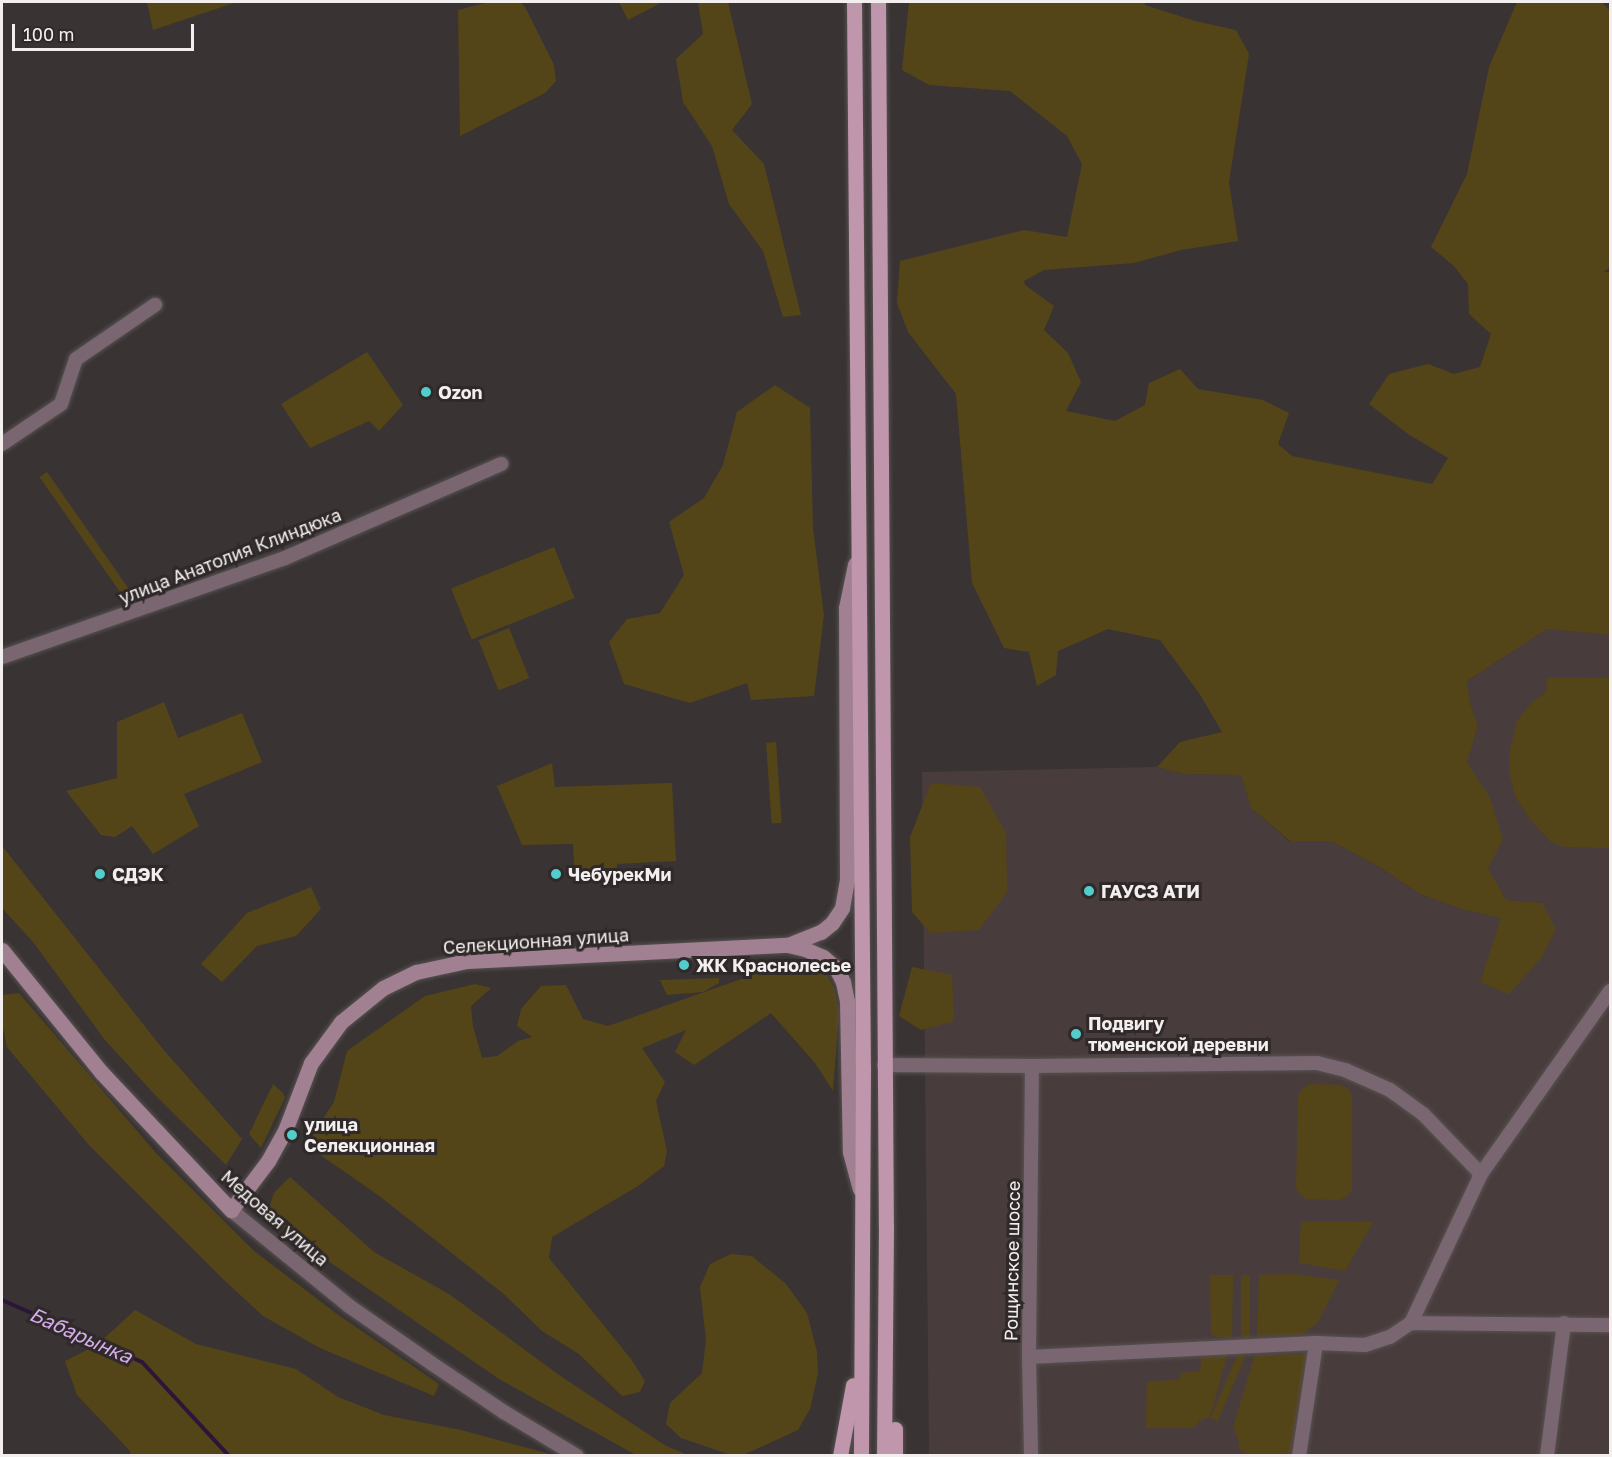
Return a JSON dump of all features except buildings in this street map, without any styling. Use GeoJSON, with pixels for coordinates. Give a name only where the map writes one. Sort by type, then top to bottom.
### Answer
{"type":"FeatureCollection","features":[{"type":"Feature","properties":{"kind":"main road"},"geometry":{"type":"LineString","coordinates":[[854,2],[863,1202],[861,1455]]}},
{"type":"Feature","properties":{"kind":"main road"},"geometry":{"type":"LineString","coordinates":[[878,2],[886,1228],[884,1455]]}},
{"type":"Feature","properties":{"kind":"main road"},"geometry":{"type":"LineString","coordinates":[[840,1455],[853,1385],[854,1312],[863,1202]]}},
{"type":"Feature","properties":{"kind":"main road"},"geometry":{"type":"LineString","coordinates":[[886,1228],[895,1333],[895,1455]]}},
{"type":"Feature","properties":{"kind":"street"},"geometry":{"type":"LineString","coordinates":[[2,444],[61,404],[76,359],[155,305]]}},
{"type":"Feature","properties":{"kind":"street","name":"улица Анатолия Клиндюка"},"geometry":{"type":"LineString","coordinates":[[2,657],[285,558],[501,464]]}},
{"type":"Feature","properties":{"kind":"street"},"geometry":{"type":"LineString","coordinates":[[788,945],[821,932],[832,923],[842,908],[847,880],[846,608],[859,546]]}},
{"type":"Feature","properties":{"kind":"street"},"geometry":{"type":"LineString","coordinates":[[788,945],[824,957],[836,968],[843,982],[847,1001],[850,1152],[863,1202]]}},
{"type":"Feature","properties":{"kind":"street","name":"Селекционная улица"},"geometry":{"type":"LineString","coordinates":[[231,1210],[268,1161],[286,1128],[311,1064],[341,1022],[383,988],[416,972],[467,961],[788,945]]}},
{"type":"Feature","properties":{"kind":"street","name":"Медовая улица"},"geometry":{"type":"LineString","coordinates":[[2,950],[101,1072],[231,1210],[291,1261],[394,1338],[504,1412],[577,1455]]}},
{"type":"Feature","properties":{"kind":"street"},"geometry":{"type":"LineString","coordinates":[[1029,1357],[1316,1343],[1365,1345],[1390,1338],[1411,1323],[1481,1174],[1611,991]]}},
{"type":"Feature","properties":{"kind":"street"},"geometry":{"type":"LineString","coordinates":[[884,1065],[1317,1063],[1345,1070],[1390,1090],[1423,1114],[1481,1174]]}},
{"type":"Feature","properties":{"kind":"street","name":"Рощинское шоссе"},"geometry":{"type":"LineString","coordinates":[[1031,1455],[1029,1357],[1032,1066]]}},
{"type":"Feature","properties":{"kind":"street"},"geometry":{"type":"LineString","coordinates":[[1411,1323],[1611,1325]]}},
{"type":"Feature","properties":{"kind":"street"},"geometry":{"type":"LineString","coordinates":[[1547,1455],[1564,1323]]}},
{"type":"Feature","properties":{"kind":"street"},"geometry":{"type":"LineString","coordinates":[[1299,1455],[1316,1343]]}},
{"type":"Feature","properties":{"kind":"shaded area"},"geometry":{"type":"Polygon","coordinates":[[[147,2],[237,2],[153,30],[147,2]]]}},
{"type":"Feature","properties":{"kind":"shaded area"},"geometry":{"type":"Polygon","coordinates":[[[489,2],[520,2],[525,7],[554,65],[556,81],[545,93],[460,136],[458,10],[489,2]]]}},
{"type":"Feature","properties":{"kind":"shaded area"},"geometry":{"type":"Polygon","coordinates":[[[619,2],[658,2],[659,4],[628,20],[619,2]]]}},
{"type":"Feature","properties":{"kind":"shaded area"},"geometry":{"type":"Polygon","coordinates":[[[698,2],[728,2],[752,104],[732,130],[764,164],[801,315],[783,317],[763,251],[729,204],[712,146],[683,102],[676,59],[703,34],[698,2]]]}},
{"type":"Feature","properties":{"kind":"shaded area"},"geometry":{"type":"Polygon","coordinates":[[[909,2],[1144,2],[1145,5],[1195,21],[1236,30],[1249,54],[1229,182],[1238,241],[1181,250],[1134,263],[1044,270],[1024,281],[1025,285],[1054,306],[1044,330],[1068,353],[1081,382],[1066,411],[1115,421],[1145,405],[1149,383],[1180,369],[1198,389],[1263,400],[1289,413],[1278,444],[1292,456],[1432,484],[1448,458],[1408,434],[1369,404],[1389,374],[1428,364],[1454,374],[1480,367],[1491,334],[1469,314],[1468,284],[1454,266],[1431,247],[1467,174],[1489,67],[1517,2],[1602,2],[1610,11],[1610,267],[1604,272],[1610,272],[1610,635],[1547,629],[1467,681],[1471,707],[1478,725],[1467,762],[1489,796],[1503,839],[1488,868],[1506,900],[1542,903],[1556,929],[1541,958],[1509,994],[1480,982],[1501,918],[1461,909],[1420,894],[1378,866],[1331,841],[1290,841],[1251,808],[1241,775],[1183,774],[1157,767],[1180,742],[1222,732],[1199,693],[1160,640],[1108,629],[1058,651],[1056,675],[1037,686],[1029,652],[1004,648],[972,583],[956,394],[908,332],[897,303],[900,261],[1024,230],[1067,237],[1082,164],[1067,136],[1010,91],[929,85],[902,70],[909,2]]]}},
{"type":"Feature","properties":{"kind":"shaded area"},"geometry":{"type":"Polygon","coordinates":[[[367,352],[403,405],[379,431],[369,421],[310,448],[281,404],[367,352]]]}},
{"type":"Feature","properties":{"kind":"shaded area"},"geometry":{"type":"Polygon","coordinates":[[[775,385],[810,408],[813,528],[824,615],[814,696],[751,700],[747,683],[690,703],[624,684],[609,642],[627,619],[660,613],[684,575],[669,522],[704,498],[723,465],[737,412],[775,385]]]}},
{"type":"Feature","properties":{"kind":"shaded area"},"geometry":{"type":"Polygon","coordinates":[[[47,472],[134,597],[127,602],[40,477],[47,472]]]}},
{"type":"Feature","properties":{"kind":"shaded area"},"geometry":{"type":"Polygon","coordinates":[[[554,547],[575,598],[472,640],[451,589],[554,547]]]}},
{"type":"Feature","properties":{"kind":"shaded area"},"geometry":{"type":"Polygon","coordinates":[[[509,628],[529,678],[499,690],[478,640],[509,628]]]}},
{"type":"Feature","properties":{"kind":"shaded area"},"geometry":{"type":"Polygon","coordinates":[[[1547,629],[1610,635],[1610,1455],[929,1455],[922,772],[1157,767],[1183,774],[1241,775],[1251,808],[1289,841],[1331,841],[1378,866],[1420,894],[1461,909],[1502,918],[1480,982],[1541,903],[1506,900],[1488,868],[1489,796],[1466,762],[1478,725],[1471,707],[1467,681],[1547,629]]]}},
{"type":"Feature","properties":{"kind":"shaded area"},"geometry":{"type":"Polygon","coordinates":[[[1547,677],[1610,678],[1610,848],[1565,847],[1551,842],[1530,819],[1516,798],[1509,772],[1510,750],[1517,721],[1533,701],[1546,693],[1547,677]]]}},
{"type":"Feature","properties":{"kind":"shaded area"},"geometry":{"type":"Polygon","coordinates":[[[164,702],[178,738],[242,713],[262,762],[184,794],[199,826],[153,854],[132,826],[115,837],[101,835],[66,791],[117,778],[117,722],[164,702]]]}},
{"type":"Feature","properties":{"kind":"shaded area"},"geometry":{"type":"Polygon","coordinates":[[[776,742],[782,823],[772,824],[766,743],[776,742]]]}},
{"type":"Feature","properties":{"kind":"shaded area"},"geometry":{"type":"Polygon","coordinates":[[[552,763],[555,787],[672,783],[676,861],[617,864],[616,877],[575,879],[573,844],[522,845],[497,786],[552,763]]]}},
{"type":"Feature","properties":{"kind":"shaded area"},"geometry":{"type":"Polygon","coordinates":[[[931,783],[980,787],[1006,833],[1007,892],[979,930],[930,933],[912,912],[910,837],[931,783]]]}},
{"type":"Feature","properties":{"kind":"shaded area"},"geometry":{"type":"Polygon","coordinates":[[[2,846],[162,1048],[242,1139],[226,1165],[156,1096],[105,1040],[33,942],[2,908],[2,846]]]}},
{"type":"Feature","properties":{"kind":"shaded area"},"geometry":{"type":"Polygon","coordinates":[[[311,887],[321,909],[296,936],[257,946],[222,982],[201,964],[247,913],[311,887]]]}},
{"type":"Feature","properties":{"kind":"shaded area"},"geometry":{"type":"Polygon","coordinates":[[[784,964],[826,973],[834,988],[839,1011],[833,1091],[815,1063],[771,1013],[694,1065],[675,1052],[686,1030],[642,1048],[665,1082],[656,1101],[667,1151],[664,1166],[638,1186],[552,1237],[549,1258],[631,1359],[645,1381],[640,1392],[622,1396],[579,1354],[542,1331],[505,1295],[378,1195],[316,1152],[313,1134],[334,1102],[347,1051],[425,996],[475,984],[491,988],[471,1006],[473,1026],[482,1058],[497,1056],[518,1041],[532,1037],[517,1026],[521,1009],[541,986],[566,985],[583,1019],[608,1026],[784,964]]]}},
{"type":"Feature","properties":{"kind":"shaded area"},"geometry":{"type":"Polygon","coordinates":[[[912,967],[952,975],[954,1021],[921,1030],[899,1016],[912,967]]]}},
{"type":"Feature","properties":{"kind":"shaded area"},"geometry":{"type":"Polygon","coordinates":[[[719,978],[719,983],[703,992],[667,995],[660,980],[719,978]]]}},
{"type":"Feature","properties":{"kind":"shaded area"},"geometry":{"type":"Polygon","coordinates":[[[19,993],[156,1153],[254,1251],[337,1314],[439,1384],[434,1396],[320,1348],[263,1316],[224,1280],[88,1144],[7,1047],[2,1023],[2,995],[19,993]]]}},
{"type":"Feature","properties":{"kind":"shaded area"},"geometry":{"type":"Polygon","coordinates":[[[273,1084],[285,1098],[261,1148],[249,1134],[273,1084]]]}},
{"type":"Feature","properties":{"kind":"shaded area"},"geometry":{"type":"Polygon","coordinates":[[[1309,1084],[1341,1085],[1348,1089],[1352,1096],[1352,1189],[1348,1196],[1339,1200],[1307,1199],[1300,1195],[1296,1188],[1298,1097],[1302,1089],[1309,1084]]]}},
{"type":"Feature","properties":{"kind":"shaded area"},"geometry":{"type":"Polygon","coordinates":[[[290,1177],[374,1252],[449,1294],[559,1375],[666,1446],[688,1455],[636,1455],[499,1379],[331,1263],[267,1214],[274,1193],[290,1177]]]}},
{"type":"Feature","properties":{"kind":"shaded area"},"geometry":{"type":"Polygon","coordinates":[[[1301,1221],[1373,1222],[1345,1271],[1299,1263],[1301,1221]]]}},
{"type":"Feature","properties":{"kind":"shaded area"},"geometry":{"type":"Polygon","coordinates":[[[731,1254],[752,1256],[786,1284],[807,1313],[817,1352],[818,1373],[810,1409],[798,1430],[741,1456],[731,1455],[681,1438],[666,1424],[670,1403],[702,1373],[706,1340],[700,1287],[710,1264],[731,1254]]]}},
{"type":"Feature","properties":{"kind":"shaded area"},"geometry":{"type":"Polygon","coordinates":[[[1293,1274],[1339,1280],[1318,1322],[1302,1335],[1257,1336],[1259,1275],[1293,1274]]]}},
{"type":"Feature","properties":{"kind":"shaded area"},"geometry":{"type":"Polygon","coordinates":[[[1210,1275],[1233,1275],[1232,1338],[1217,1337],[1211,1334],[1210,1275]]]}},
{"type":"Feature","properties":{"kind":"shaded area"},"geometry":{"type":"Polygon","coordinates":[[[1241,1275],[1250,1275],[1250,1337],[1241,1337],[1241,1275]]]}},
{"type":"Feature","properties":{"kind":"shaded area"},"geometry":{"type":"Polygon","coordinates":[[[135,1310],[196,1344],[296,1369],[338,1397],[384,1415],[461,1430],[554,1455],[131,1455],[130,1451],[77,1395],[65,1361],[97,1345],[135,1310]]]}},
{"type":"Feature","properties":{"kind":"shaded area"},"geometry":{"type":"Polygon","coordinates":[[[1228,1352],[1210,1417],[1199,1421],[1194,1428],[1146,1428],[1147,1381],[1180,1380],[1181,1373],[1200,1371],[1202,1353],[1228,1352]]]}},
{"type":"Feature","properties":{"kind":"shaded area"},"geometry":{"type":"Polygon","coordinates":[[[1238,1353],[1245,1356],[1218,1421],[1210,1418],[1238,1353]]]}},
{"type":"Feature","properties":{"kind":"shaded area"},"geometry":{"type":"Polygon","coordinates":[[[1306,1354],[1290,1455],[1248,1455],[1238,1448],[1239,1441],[1233,1427],[1255,1355],[1306,1354]]]}},
{"type":"Feature","properties":{"kind":"waterway","name":"Бабарынка"},"geometry":{"type":"LineString","coordinates":[[2,1300],[142,1362],[229,1456]]}},
{"type":"Feature","properties":{"kind":"place","name":"Ozon"},"geometry":{"type":"Point","coordinates":[426,392]}},
{"type":"Feature","properties":{"kind":"place","name":"СДЭК"},"geometry":{"type":"Point","coordinates":[100,874]}},
{"type":"Feature","properties":{"kind":"place","name":"ЧебурекМи"},"geometry":{"type":"Point","coordinates":[556,874]}},
{"type":"Feature","properties":{"kind":"place","name":"ГАУСЗ АТИ"},"geometry":{"type":"Point","coordinates":[1089,891]}},
{"type":"Feature","properties":{"kind":"place","name":"ЖК Краснолесье"},"geometry":{"type":"Point","coordinates":[684,965]}},
{"type":"Feature","properties":{"kind":"place","name":"Подвигу тюменской деревни"},"geometry":{"type":"Point","coordinates":[1076,1034]}},
{"type":"Feature","properties":{"kind":"place","name":"улица Селекционная"},"geometry":{"type":"Point","coordinates":[292,1135]}}]}
